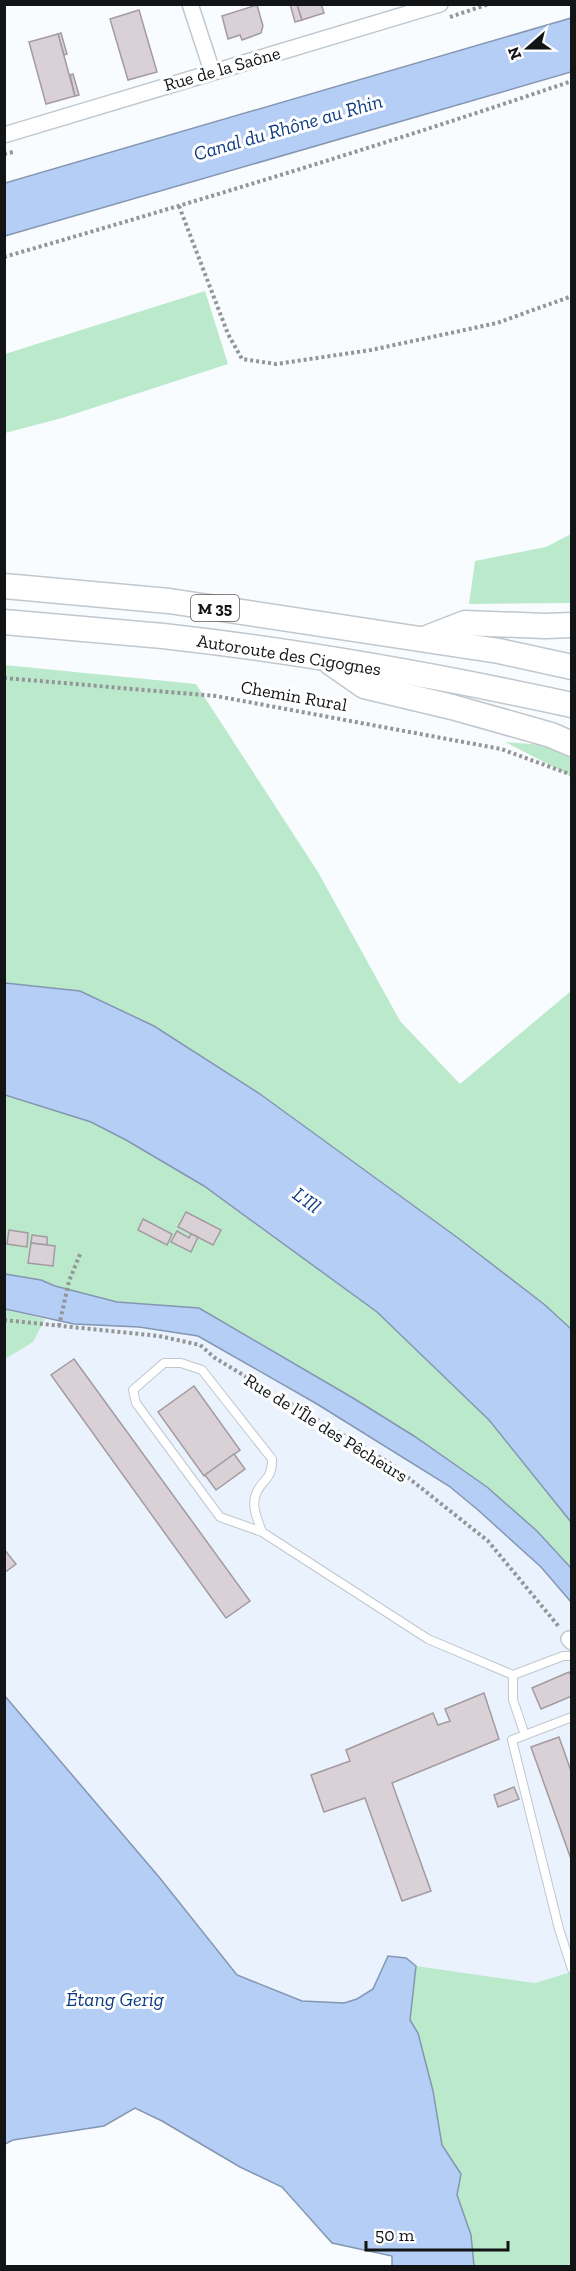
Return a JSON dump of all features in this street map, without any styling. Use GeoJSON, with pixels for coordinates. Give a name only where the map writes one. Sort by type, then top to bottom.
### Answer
{"type":"FeatureCollection","features":[{"type":"Feature","properties":{"kind":"highway","name":"Autoroute des Cigognes"},"geometry":{"type":"LineString","coordinates":[[4,586],[169,601],[499,651],[572,666]]}},
{"type":"Feature","properties":{"kind":"highway","name":"Autoroute des Cigognes"},"geometry":{"type":"LineString","coordinates":[[4,622],[164,636],[325,659],[572,705]]}},
{"type":"Feature","properties":{"kind":"highway"},"geometry":{"type":"LineString","coordinates":[[424,639],[465,623],[572,625]]}},
{"type":"Feature","properties":{"kind":"highway"},"geometry":{"type":"LineString","coordinates":[[325,659],[364,686],[452,706],[551,735],[572,744]]}},
{"type":"Feature","properties":{"kind":"street"},"geometry":{"type":"LineString","coordinates":[[190,4],[212,71]]}},
{"type":"Feature","properties":{"kind":"street","name":"Rue de la Saône"},"geometry":{"type":"LineString","coordinates":[[4,135],[402,10],[440,4]]}},
{"type":"Feature","properties":{"kind":"lane"},"geometry":{"type":"LineString","coordinates":[[262,1532],[254,1510],[256,1494],[272,1472],[272,1460],[202,1370],[181,1363],[164,1363],[133,1390],[136,1403],[220,1517],[262,1532],[428,1639],[513,1675],[563,1656],[572,1656]]}},
{"type":"Feature","properties":{"kind":"lane"},"geometry":{"type":"LineString","coordinates":[[513,1675],[513,1700],[525,1735]]}},
{"type":"Feature","properties":{"kind":"lane"},"geometry":{"type":"LineString","coordinates":[[572,1717],[512,1740],[559,1929],[572,1969]]}},
{"type":"Feature","properties":{"kind":"path"},"geometry":{"type":"LineString","coordinates":[[4,257],[179,206],[572,81]]}},
{"type":"Feature","properties":{"kind":"path"},"geometry":{"type":"LineString","coordinates":[[179,206],[228,334],[242,359],[276,364],[371,350],[497,323],[572,296]]}},
{"type":"Feature","properties":{"kind":"path","name":"Chemin Rural"},"geometry":{"type":"LineString","coordinates":[[4,678],[216,696],[501,749],[572,775]]}},
{"type":"Feature","properties":{"kind":"path"},"geometry":{"type":"LineString","coordinates":[[59,1326],[69,1281],[81,1252]]}},
{"type":"Feature","properties":{"kind":"path","name":"Rue de l'Île des Pêcheurs"},"geometry":{"type":"LineString","coordinates":[[4,1320],[159,1336],[200,1345],[215,1358],[391,1464],[488,1541],[570,1641]]}},
{"type":"Feature","properties":{"kind":"shaded area"},"geometry":{"type":"Polygon","coordinates":[[[45,1319],[139,1327],[198,1336],[317,1404],[449,1486],[541,1568],[571,1602],[571,1972],[535,1983],[416,1966],[406,1958],[383,1970],[373,1989],[357,1999],[344,2003],[302,2001],[237,1975],[159,1877],[5,1695],[4,1359],[33,1342],[45,1319]]]}},
{"type":"Feature","properties":{"kind":"green space"},"geometry":{"type":"Polygon","coordinates":[[[205,291],[228,364],[62,418],[5,433],[5,354],[205,291]]]}},
{"type":"Feature","properties":{"kind":"green space"},"geometry":{"type":"Polygon","coordinates":[[[571,534],[571,603],[469,604],[475,561],[546,547],[571,534]]]}},
{"type":"Feature","properties":{"kind":"green space"},"geometry":{"type":"Polygon","coordinates":[[[4,665],[196,684],[318,872],[400,1021],[460,1084],[571,991],[571,1329],[545,1305],[458,1238],[260,1094],[80,991],[5,983],[4,665]]]}},
{"type":"Feature","properties":{"kind":"green space"},"geometry":{"type":"Polygon","coordinates":[[[505,742],[571,747],[571,776],[505,742]]]}},
{"type":"Feature","properties":{"kind":"green space"},"geometry":{"type":"Polygon","coordinates":[[[4,1095],[91,1122],[126,1140],[204,1186],[377,1312],[489,1420],[571,1522],[571,1568],[537,1531],[487,1487],[414,1436],[199,1308],[117,1302],[55,1286],[41,1280],[5,1274],[4,1095]]]}},
{"type":"Feature","properties":{"kind":"green space"},"geometry":{"type":"Polygon","coordinates":[[[5,1309],[45,1319],[33,1342],[5,1359],[5,1309]]]}},
{"type":"Feature","properties":{"kind":"green space"},"geometry":{"type":"Polygon","coordinates":[[[416,1966],[535,1983],[571,1972],[571,2266],[474,2266],[471,2235],[457,2195],[461,2174],[442,2145],[433,2091],[418,2033],[410,2020],[416,1966]]]}},
{"type":"Feature","properties":{"kind":"water","name":"Canal du Rhône au Rhin"},"geometry":{"type":"Polygon","coordinates":[[[571,18],[571,72],[5,236],[5,183],[571,18]]]}},
{"type":"Feature","properties":{"kind":"water","name":"L'Ill"},"geometry":{"type":"Polygon","coordinates":[[[5,983],[80,991],[154,1026],[260,1094],[458,1238],[545,1305],[571,1329],[571,1522],[489,1420],[377,1312],[204,1186],[126,1140],[91,1122],[5,1095],[5,983]]]}},
{"type":"Feature","properties":{"kind":"water"},"geometry":{"type":"Polygon","coordinates":[[[5,1274],[41,1280],[55,1286],[117,1302],[199,1308],[353,1398],[414,1436],[487,1487],[537,1531],[571,1568],[571,1602],[541,1567],[449,1486],[317,1404],[198,1336],[139,1327],[74,1324],[5,1309],[5,1274]]]}},
{"type":"Feature","properties":{"kind":"water","name":"Étang Gerig"},"geometry":{"type":"Polygon","coordinates":[[[4,1695],[159,1877],[237,1975],[302,2001],[344,2003],[357,1999],[373,1989],[388,1956],[406,1958],[416,1966],[410,2020],[418,2033],[433,2091],[442,2145],[461,2174],[457,2195],[471,2235],[474,2266],[392,2266],[392,2256],[332,2243],[282,2187],[240,2167],[162,2121],[135,2108],[104,2126],[13,2140],[5,2144],[4,1695]]]}},
{"type":"Feature","properties":{"kind":"building"},"geometry":{"type":"Polygon","coordinates":[[[290,4],[297,4],[302,20],[295,22],[290,4]]]}},
{"type":"Feature","properties":{"kind":"building"},"geometry":{"type":"Polygon","coordinates":[[[297,4],[321,4],[324,13],[302,20],[297,4]]]}},
{"type":"Feature","properties":{"kind":"building"},"geometry":{"type":"Polygon","coordinates":[[[257,5],[263,26],[261,33],[242,40],[240,35],[228,39],[222,16],[257,5]]]}},
{"type":"Feature","properties":{"kind":"building"},"geometry":{"type":"Polygon","coordinates":[[[139,10],[157,72],[128,80],[110,19],[139,10]]]}},
{"type":"Feature","properties":{"kind":"building"},"geometry":{"type":"Polygon","coordinates":[[[61,33],[67,54],[64,55],[58,34],[61,33]]]}},
{"type":"Feature","properties":{"kind":"building"},"geometry":{"type":"Polygon","coordinates":[[[58,34],[75,96],[46,104],[29,42],[58,34]]]}},
{"type":"Feature","properties":{"kind":"building"},"geometry":{"type":"Polygon","coordinates":[[[73,74],[79,95],[75,96],[70,75],[73,74]]]}},
{"type":"Feature","properties":{"kind":"building"},"geometry":{"type":"Polygon","coordinates":[[[186,1212],[221,1230],[213,1245],[178,1227],[186,1212]]]}},
{"type":"Feature","properties":{"kind":"building"},"geometry":{"type":"Polygon","coordinates":[[[143,1219],[172,1234],[167,1245],[138,1230],[143,1219]]]}},
{"type":"Feature","properties":{"kind":"building"},"geometry":{"type":"Polygon","coordinates":[[[9,1230],[28,1233],[27,1247],[7,1244],[9,1230]]]}},
{"type":"Feature","properties":{"kind":"building"},"geometry":{"type":"Polygon","coordinates":[[[177,1231],[189,1238],[191,1234],[198,1237],[191,1252],[171,1242],[177,1231]]]}},
{"type":"Feature","properties":{"kind":"building"},"geometry":{"type":"Polygon","coordinates":[[[32,1235],[47,1237],[47,1245],[31,1243],[32,1235]]]}},
{"type":"Feature","properties":{"kind":"building"},"geometry":{"type":"Polygon","coordinates":[[[31,1243],[55,1246],[53,1266],[28,1263],[31,1243]]]}},
{"type":"Feature","properties":{"kind":"building"},"geometry":{"type":"Polygon","coordinates":[[[74,1359],[250,1601],[226,1618],[51,1375],[74,1359]]]}},
{"type":"Feature","properties":{"kind":"building"},"geometry":{"type":"Polygon","coordinates":[[[194,1386],[240,1450],[204,1476],[158,1412],[194,1386]]]}},
{"type":"Feature","properties":{"kind":"building"},"geometry":{"type":"Polygon","coordinates":[[[234,1454],[245,1469],[216,1490],[205,1475],[234,1454]]]}},
{"type":"Feature","properties":{"kind":"building"},"geometry":{"type":"Polygon","coordinates":[[[4,1549],[16,1564],[4,1573],[4,1549]]]}},
{"type":"Feature","properties":{"kind":"building"},"geometry":{"type":"Polygon","coordinates":[[[569,1672],[572,1678],[572,1696],[541,1709],[532,1688],[569,1672]]]}},
{"type":"Feature","properties":{"kind":"building"},"geometry":{"type":"Polygon","coordinates":[[[484,1693],[499,1739],[392,1783],[431,1891],[402,1901],[365,1798],[324,1812],[311,1775],[350,1761],[346,1750],[433,1713],[438,1725],[450,1721],[445,1709],[484,1693]]]}},
{"type":"Feature","properties":{"kind":"building"},"geometry":{"type":"Polygon","coordinates":[[[559,1737],[572,1774],[572,1862],[531,1747],[559,1737]]]}},
{"type":"Feature","properties":{"kind":"building"},"geometry":{"type":"Polygon","coordinates":[[[514,1787],[519,1799],[498,1807],[494,1795],[514,1787]]]}}]}
